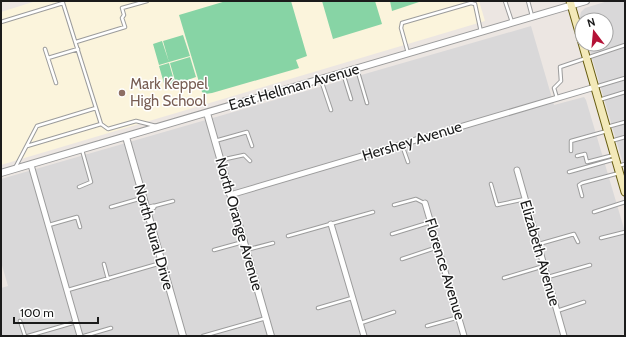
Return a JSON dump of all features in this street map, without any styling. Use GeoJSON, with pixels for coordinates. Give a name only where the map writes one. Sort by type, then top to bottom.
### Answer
{"type":"FeatureCollection","features":[{"type":"Feature","properties":{"kind":"main road"},"geometry":{"type":"LineString","coordinates":[[569,3],[610,141],[618,163],[625,192]]}},
{"type":"Feature","properties":{"kind":"street","name":"East Hellman Avenue"},"geometry":{"type":"LineString","coordinates":[[1,173],[512,23],[569,3],[586,1]]}},
{"type":"Feature","properties":{"kind":"street","name":"Hershey Avenue"},"geometry":{"type":"LineString","coordinates":[[230,195],[595,87]]}},
{"type":"Feature","properties":{"kind":"street","name":"North Orange Avenue"},"geometry":{"type":"LineString","coordinates":[[207,113],[271,336]]}},
{"type":"Feature","properties":{"kind":"street","name":"North Rural Drive"},"geometry":{"type":"LineString","coordinates":[[126,137],[183,336]]}},
{"type":"Feature","properties":{"kind":"street"},"geometry":{"type":"LineString","coordinates":[[31,165],[80,336]]}},
{"type":"Feature","properties":{"kind":"street","name":"Elizabeth Avenue"},"geometry":{"type":"LineString","coordinates":[[517,170],[564,336]]}},
{"type":"Feature","properties":{"kind":"street","name":"Florence Avenue"},"geometry":{"type":"LineString","coordinates":[[425,203],[464,336]]}},
{"type":"Feature","properties":{"kind":"street"},"geometry":{"type":"LineString","coordinates":[[146,209],[153,207]]}},
{"type":"Feature","properties":{"kind":"street"},"geometry":{"type":"LineString","coordinates":[[331,224],[364,336]]}},
{"type":"Feature","properties":{"kind":"lane"},"geometry":{"type":"LineString","coordinates":[[76,42],[125,27],[122,8],[147,1]]}},
{"type":"Feature","properties":{"kind":"lane"},"geometry":{"type":"LineString","coordinates":[[505,1],[512,23]]}},
{"type":"Feature","properties":{"kind":"lane"},"geometry":{"type":"LineString","coordinates":[[528,1],[532,17]]}},
{"type":"Feature","properties":{"kind":"lane"},"geometry":{"type":"LineString","coordinates":[[1,22],[63,3],[101,124],[108,129],[136,121],[160,127]]}},
{"type":"Feature","properties":{"kind":"lane"},"geometry":{"type":"LineString","coordinates":[[408,54],[401,28],[402,23],[471,3],[475,4],[480,32]]}},
{"type":"Feature","properties":{"kind":"lane"},"geometry":{"type":"LineString","coordinates":[[557,98],[554,88],[561,81],[560,67],[625,45]]}},
{"type":"Feature","properties":{"kind":"lane"},"geometry":{"type":"LineString","coordinates":[[45,49],[56,83]]}},
{"type":"Feature","properties":{"kind":"lane"},"geometry":{"type":"LineString","coordinates":[[48,58],[78,49]]}},
{"type":"Feature","properties":{"kind":"lane"},"geometry":{"type":"LineString","coordinates":[[356,69],[367,103]]}},
{"type":"Feature","properties":{"kind":"lane"},"geometry":{"type":"LineString","coordinates":[[343,73],[351,99]]}},
{"type":"Feature","properties":{"kind":"lane"},"geometry":{"type":"LineString","coordinates":[[595,87],[625,78]]}},
{"type":"Feature","properties":{"kind":"lane"},"geometry":{"type":"LineString","coordinates":[[320,79],[331,110]]}},
{"type":"Feature","properties":{"kind":"lane"},"geometry":{"type":"LineString","coordinates":[[598,100],[625,92]]}},
{"type":"Feature","properties":{"kind":"lane"},"geometry":{"type":"LineString","coordinates":[[14,169],[37,126],[96,108]]}},
{"type":"Feature","properties":{"kind":"lane"},"geometry":{"type":"LineString","coordinates":[[571,151],[571,142],[625,122]]}},
{"type":"Feature","properties":{"kind":"lane"},"geometry":{"type":"LineString","coordinates":[[26,147],[101,124]]}},
{"type":"Feature","properties":{"kind":"lane"},"geometry":{"type":"LineString","coordinates":[[215,141],[247,132],[252,146]]}},
{"type":"Feature","properties":{"kind":"lane"},"geometry":{"type":"LineString","coordinates":[[610,141],[625,137]]}},
{"type":"Feature","properties":{"kind":"lane"},"geometry":{"type":"LineString","coordinates":[[402,144],[408,162]]}},
{"type":"Feature","properties":{"kind":"lane"},"geometry":{"type":"LineString","coordinates":[[79,187],[91,182],[82,150]]}},
{"type":"Feature","properties":{"kind":"lane"},"geometry":{"type":"LineString","coordinates":[[577,156],[585,154],[587,162],[618,163]]}},
{"type":"Feature","properties":{"kind":"lane"},"geometry":{"type":"LineString","coordinates":[[220,160],[244,155],[250,161]]}},
{"type":"Feature","properties":{"kind":"lane"},"geometry":{"type":"LineString","coordinates":[[569,172],[618,163]]}},
{"type":"Feature","properties":{"kind":"lane"},"geometry":{"type":"LineString","coordinates":[[582,196],[579,185],[618,163]]}},
{"type":"Feature","properties":{"kind":"lane"},"geometry":{"type":"LineString","coordinates":[[491,184],[497,205],[525,199]]}},
{"type":"Feature","properties":{"kind":"lane"},"geometry":{"type":"LineString","coordinates":[[111,207],[143,198]]}},
{"type":"Feature","properties":{"kind":"lane"},"geometry":{"type":"LineString","coordinates":[[394,205],[416,199],[425,203]]}},
{"type":"Feature","properties":{"kind":"lane"},"geometry":{"type":"LineString","coordinates":[[153,207],[173,201]]}},
{"type":"Feature","properties":{"kind":"lane"},"geometry":{"type":"LineString","coordinates":[[594,212],[625,202]]}},
{"type":"Feature","properties":{"kind":"lane"},"geometry":{"type":"LineString","coordinates":[[288,236],[373,212]]}},
{"type":"Feature","properties":{"kind":"lane"},"geometry":{"type":"LineString","coordinates":[[48,225],[77,217],[80,227]]}},
{"type":"Feature","properties":{"kind":"lane"},"geometry":{"type":"LineString","coordinates":[[392,234],[431,222]]}},
{"type":"Feature","properties":{"kind":"lane"},"geometry":{"type":"LineString","coordinates":[[600,238],[625,232]]}},
{"type":"Feature","properties":{"kind":"lane"},"geometry":{"type":"LineString","coordinates":[[538,244],[574,234],[578,242]]}},
{"type":"Feature","properties":{"kind":"lane"},"geometry":{"type":"LineString","coordinates":[[214,250],[244,242]]}},
{"type":"Feature","properties":{"kind":"lane"},"geometry":{"type":"LineString","coordinates":[[246,250],[273,243]]}},
{"type":"Feature","properties":{"kind":"lane"},"geometry":{"type":"LineString","coordinates":[[402,259],[438,247]]}},
{"type":"Feature","properties":{"kind":"lane"},"geometry":{"type":"LineString","coordinates":[[67,290],[162,263]]}},
{"type":"Feature","properties":{"kind":"lane"},"geometry":{"type":"LineString","coordinates":[[104,264],[108,279]]}},
{"type":"Feature","properties":{"kind":"lane"},"geometry":{"type":"LineString","coordinates":[[548,277],[590,265]]}},
{"type":"Feature","properties":{"kind":"lane"},"geometry":{"type":"LineString","coordinates":[[504,278],[545,266]]}},
{"type":"Feature","properties":{"kind":"lane"},"geometry":{"type":"LineString","coordinates":[[318,308],[353,297]]}},
{"type":"Feature","properties":{"kind":"lane"},"geometry":{"type":"LineString","coordinates":[[557,311],[584,302]]}},
{"type":"Feature","properties":{"kind":"lane"},"geometry":{"type":"LineString","coordinates":[[360,323],[394,312]]}},
{"type":"Feature","properties":{"kind":"lane"},"geometry":{"type":"LineString","coordinates":[[427,326],[459,316]]}},
{"type":"Feature","properties":{"kind":"lane"},"geometry":{"type":"LineString","coordinates":[[203,336],[266,318]]}},
{"type":"Feature","properties":{"kind":"lane"},"geometry":{"type":"LineString","coordinates":[[20,321],[25,336]]}},
{"type":"Feature","properties":{"kind":"lane"},"geometry":{"type":"LineString","coordinates":[[28,336],[76,322]]}},
{"type":"Feature","properties":{"kind":"lane"},"geometry":{"type":"LineString","coordinates":[[84,336],[111,328]]}},
{"type":"Feature","properties":{"kind":"shaded area","name":"Mark Keppel High School"},"geometry":{"type":"Polygon","coordinates":[[[36,1],[479,1],[485,21],[1,165],[1,12],[36,1]]]}},
{"type":"Feature","properties":{"kind":"shaded area"},"geometry":{"type":"Polygon","coordinates":[[[608,1],[625,1],[625,170],[590,52],[614,52],[614,12],[581,12],[585,8],[608,1]]]}},
{"type":"Feature","properties":{"kind":"shaded area"},"geometry":{"type":"Polygon","coordinates":[[[531,26],[554,105],[584,97],[586,100],[625,232],[625,334],[618,336],[1,336],[1,288],[8,286],[1,262],[1,179],[531,26]]]}},
{"type":"Feature","properties":{"kind":"green space"},"geometry":{"type":"Polygon","coordinates":[[[226,1],[291,1],[307,56],[296,60],[299,68],[212,93],[205,94],[202,92],[179,15],[226,1]]]}},
{"type":"Feature","properties":{"kind":"green space"},"geometry":{"type":"Polygon","coordinates":[[[322,1],[375,1],[382,24],[333,39],[322,1]]]}},
{"type":"Feature","properties":{"kind":"green space"},"geometry":{"type":"Polygon","coordinates":[[[390,1],[422,1],[392,11],[390,1]]]}},
{"type":"Feature","properties":{"kind":"green space"},"geometry":{"type":"Polygon","coordinates":[[[183,35],[190,56],[169,62],[163,41],[183,35]]]}},
{"type":"Feature","properties":{"kind":"green space"},"geometry":{"type":"Polygon","coordinates":[[[162,41],[169,62],[159,65],[153,44],[162,41]]]}},
{"type":"Feature","properties":{"kind":"green space"},"geometry":{"type":"Polygon","coordinates":[[[190,57],[196,77],[176,84],[170,63],[190,57]]]}},
{"type":"Feature","properties":{"kind":"green space"},"geometry":{"type":"Polygon","coordinates":[[[169,63],[175,84],[165,87],[159,66],[169,63]]]}},
{"type":"Feature","properties":{"kind":"place","name":"Mark Keppel High School"},"geometry":{"type":"Point","coordinates":[122,93]}}]}
